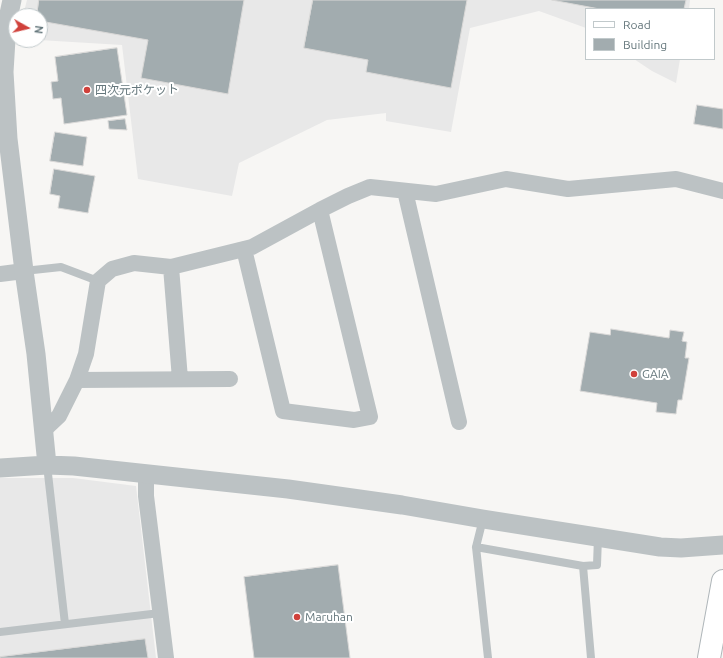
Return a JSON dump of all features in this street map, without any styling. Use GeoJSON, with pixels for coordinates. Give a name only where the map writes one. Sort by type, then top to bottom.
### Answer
{"type":"FeatureCollection","features":[{"type":"Feature","properties":{"kind":"main road"},"geometry":{"type":"LineString","coordinates":[[715,645],[723,581]]}},
{"type":"Feature","properties":{"kind":"street"},"geometry":{"type":"LineString","coordinates":[[12,0],[7,23],[4,72],[8,139],[36,354],[47,465]]}},
{"type":"Feature","properties":{"kind":"street"},"geometry":{"type":"LineString","coordinates":[[43,431],[59,416],[77,380],[86,354],[98,280],[112,269],[134,263],[170,267],[252,247],[320,210],[370,187],[436,194],[506,179],[568,190],[676,179],[723,191]]}},
{"type":"Feature","properties":{"kind":"street"},"geometry":{"type":"LineString","coordinates":[[405,191],[460,422]]}},
{"type":"Feature","properties":{"kind":"street"},"geometry":{"type":"LineString","coordinates":[[244,249],[283,411],[354,420],[370,416],[320,210]]}},
{"type":"Feature","properties":{"kind":"street"},"geometry":{"type":"LineString","coordinates":[[170,267],[180,379]]}},
{"type":"Feature","properties":{"kind":"street"},"geometry":{"type":"LineString","coordinates":[[0,274],[24,271]]}},
{"type":"Feature","properties":{"kind":"street"},"geometry":{"type":"LineString","coordinates":[[77,380],[230,379]]}},
{"type":"Feature","properties":{"kind":"street"},"geometry":{"type":"LineString","coordinates":[[0,468],[47,465],[146,474],[326,494],[660,547],[681,548],[723,545]]}},
{"type":"Feature","properties":{"kind":"street"},"geometry":{"type":"LineString","coordinates":[[146,474],[146,496],[166,658]]}},
{"type":"Feature","properties":{"kind":"lane"},"geometry":{"type":"LineString","coordinates":[[24,271],[61,267],[98,280]]}},
{"type":"Feature","properties":{"kind":"lane"},"geometry":{"type":"LineString","coordinates":[[47,465],[65,624]]}},
{"type":"Feature","properties":{"kind":"lane"},"geometry":{"type":"LineString","coordinates":[[482,519],[476,547],[488,658]]}},
{"type":"Feature","properties":{"kind":"lane"},"geometry":{"type":"LineString","coordinates":[[476,547],[583,566],[597,565],[598,537]]}},
{"type":"Feature","properties":{"kind":"lane"},"geometry":{"type":"LineString","coordinates":[[583,566],[591,658]]}},
{"type":"Feature","properties":{"kind":"lane"},"geometry":{"type":"LineString","coordinates":[[0,632],[160,613]]}},
{"type":"Feature","properties":{"kind":"shaded area"},"geometry":{"type":"Polygon","coordinates":[[[27,0],[690,0],[689,8],[585,8],[585,28],[539,11],[470,28],[451,132],[386,121],[386,113],[327,120],[239,163],[232,196],[138,179],[122,45],[48,41],[48,8],[25,8],[27,0]]]}},
{"type":"Feature","properties":{"kind":"shaded area"},"geometry":{"type":"Polygon","coordinates":[[[636,60],[680,60],[676,83],[652,71],[636,60]]]}},
{"type":"Feature","properties":{"kind":"shaded area"},"geometry":{"type":"Polygon","coordinates":[[[0,478],[73,478],[136,486],[156,658],[0,658],[0,478]]]}},
{"type":"Feature","properties":{"kind":"building"},"geometry":{"type":"Polygon","coordinates":[[[39,0],[244,0],[228,94],[141,78],[148,40],[48,22],[48,8],[38,8],[39,0]]]}},
{"type":"Feature","properties":{"kind":"building"},"geometry":{"type":"Polygon","coordinates":[[[313,0],[467,0],[451,88],[366,72],[368,60],[304,48],[313,0]]]}},
{"type":"Feature","properties":{"kind":"building"},"geometry":{"type":"Polygon","coordinates":[[[552,0],[686,0],[684,8],[595,8],[552,0]]]}},
{"type":"Feature","properties":{"kind":"building","name":"四次元ポケット"},"geometry":{"type":"Polygon","coordinates":[[[117,48],[127,115],[64,124],[61,98],[53,99],[51,82],[58,81],[55,57],[117,48]]]}},
{"type":"Feature","properties":{"kind":"building"},"geometry":{"type":"Polygon","coordinates":[[[697,105],[723,109],[723,129],[694,124],[697,105]]]}},
{"type":"Feature","properties":{"kind":"building"},"geometry":{"type":"Polygon","coordinates":[[[125,119],[127,130],[109,129],[108,121],[125,119]]]}},
{"type":"Feature","properties":{"kind":"building"},"geometry":{"type":"Polygon","coordinates":[[[55,132],[87,137],[83,166],[50,161],[55,132]]]}},
{"type":"Feature","properties":{"kind":"building"},"geometry":{"type":"Polygon","coordinates":[[[54,169],[95,176],[88,213],[58,208],[60,196],[50,194],[54,169]]]}},
{"type":"Feature","properties":{"kind":"building","name":"GAIA"},"geometry":{"type":"Polygon","coordinates":[[[611,329],[669,338],[670,330],[684,332],[682,341],[687,342],[685,358],[689,358],[682,400],[678,400],[676,414],[656,412],[657,403],[580,391],[590,332],[610,335],[611,329]]]}},
{"type":"Feature","properties":{"kind":"building","name":"Maruhan"},"geometry":{"type":"Polygon","coordinates":[[[338,565],[350,658],[254,658],[244,577],[338,565]]]}},
{"type":"Feature","properties":{"kind":"building"},"geometry":{"type":"Polygon","coordinates":[[[145,639],[148,658],[0,658],[0,657],[145,639]]]}},
{"type":"Feature","properties":{"kind":"place","name":"四次元ポケット"},"geometry":{"type":"Point","coordinates":[87,90]}},
{"type":"Feature","properties":{"kind":"place","name":"GAIA"},"geometry":{"type":"Point","coordinates":[634,374]}},
{"type":"Feature","properties":{"kind":"place","name":"Maruhan"},"geometry":{"type":"Point","coordinates":[297,617]}}]}
